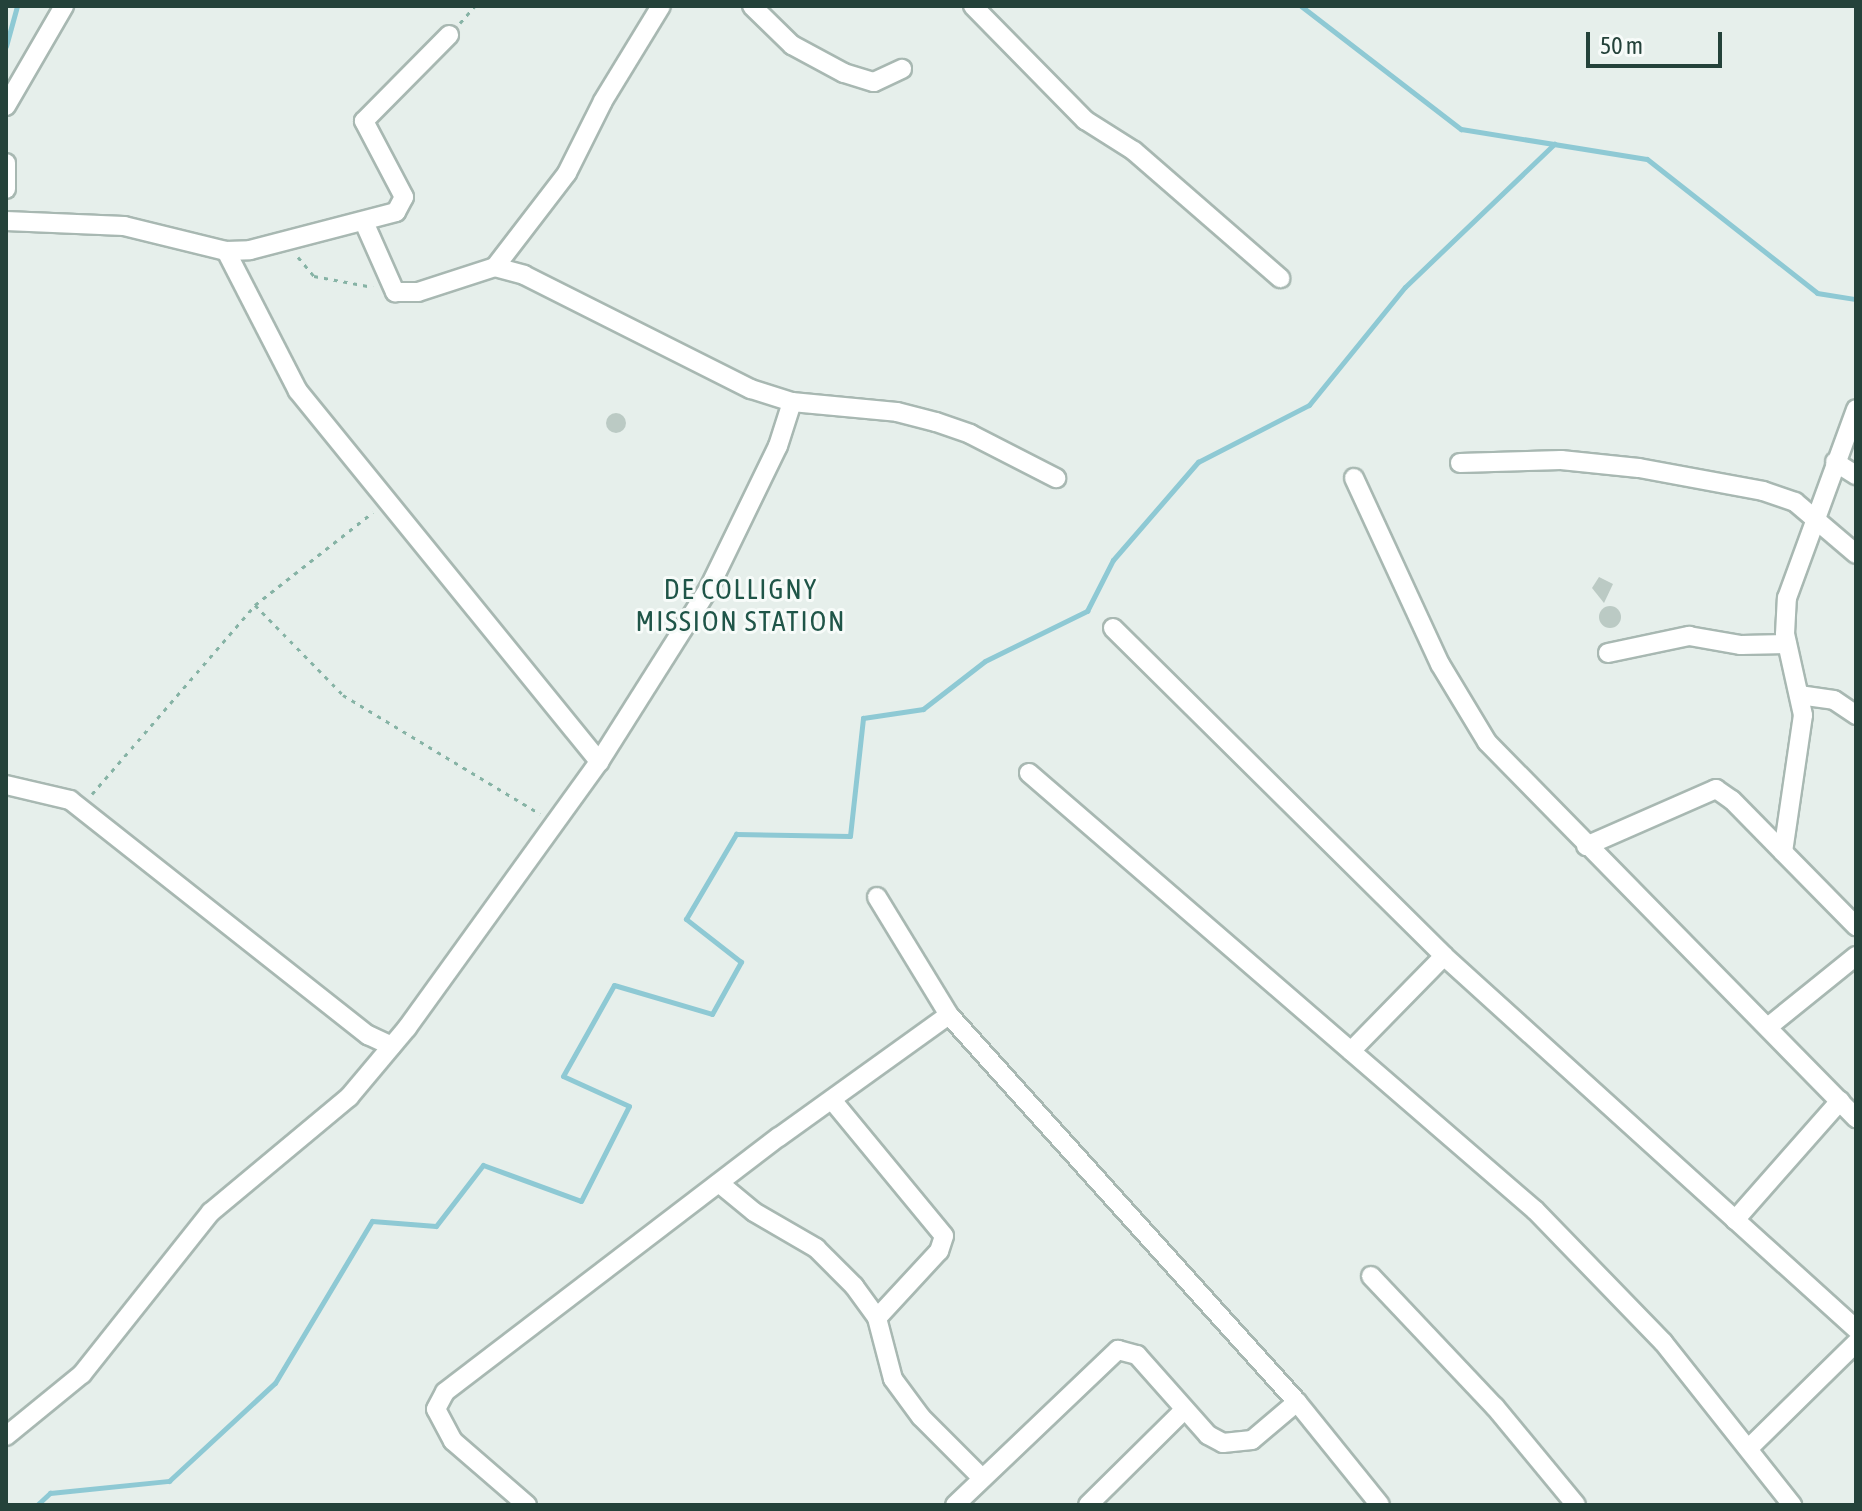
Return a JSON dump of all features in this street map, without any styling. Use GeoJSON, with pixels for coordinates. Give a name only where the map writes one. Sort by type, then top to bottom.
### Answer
{"type":"FeatureCollection","features":[{"type":"Feature","properties":{"kind":"street"},"geometry":{"type":"LineString","coordinates":[[48,40],[64,6]]}},
{"type":"Feature","properties":{"kind":"street"},"geometry":{"type":"LineString","coordinates":[[6,106],[74,6]]}},
{"type":"Feature","properties":{"kind":"street"},"geometry":{"type":"LineString","coordinates":[[495,267],[567,173],[603,101],[661,6]]}},
{"type":"Feature","properties":{"kind":"street"},"geometry":{"type":"LineString","coordinates":[[752,6],[792,45],[844,73],[874,82],[902,69]]}},
{"type":"Feature","properties":{"kind":"street"},"geometry":{"type":"LineString","coordinates":[[973,6],[1085,120],[1134,151],[1280,278]]}},
{"type":"Feature","properties":{"kind":"street"},"geometry":{"type":"LineString","coordinates":[[6,221],[124,226],[226,251],[286,242],[396,212],[405,202],[364,121],[449,35]]}},
{"type":"Feature","properties":{"kind":"street"},"geometry":{"type":"LineString","coordinates":[[6,163],[6,189]]}},
{"type":"Feature","properties":{"kind":"street"},"geometry":{"type":"LineString","coordinates":[[364,222],[395,292],[418,292],[495,267],[524,275],[751,389],[792,402],[897,412],[936,422],[970,434],[1056,478]]}},
{"type":"Feature","properties":{"kind":"street"},"geometry":{"type":"LineString","coordinates":[[226,251],[291,381],[599,762]]}},
{"type":"Feature","properties":{"kind":"street"},"geometry":{"type":"LineString","coordinates":[[6,1436],[82,1374],[211,1212],[349,1097],[392,1046],[599,762],[709,588],[778,446],[792,402]]}},
{"type":"Feature","properties":{"kind":"street"},"geometry":{"type":"LineString","coordinates":[[1783,852],[1801,732],[1799,695],[1787,644],[1787,598],[1856,409]]}},
{"type":"Feature","properties":{"kind":"street"},"geometry":{"type":"LineString","coordinates":[[1460,463],[1536,458],[1639,468],[1785,496],[1856,554]]}},
{"type":"Feature","properties":{"kind":"street"},"geometry":{"type":"LineString","coordinates":[[1835,462],[1856,475]]}},
{"type":"Feature","properties":{"kind":"street"},"geometry":{"type":"LineString","coordinates":[[1354,478],[1440,664],[1475,723],[1519,779],[1856,1118]]}},
{"type":"Feature","properties":{"kind":"street"},"geometry":{"type":"LineString","coordinates":[[1113,628],[1444,956],[1856,1329]]}},
{"type":"Feature","properties":{"kind":"street"},"geometry":{"type":"LineString","coordinates":[[1608,653],[1689,636],[1741,645],[1787,644]]}},
{"type":"Feature","properties":{"kind":"street"},"geometry":{"type":"LineString","coordinates":[[1799,695],[1834,700],[1856,715]]}},
{"type":"Feature","properties":{"kind":"street"},"geometry":{"type":"LineString","coordinates":[[1029,773],[1535,1210],[1663,1342],[1792,1505]]}},
{"type":"Feature","properties":{"kind":"street"},"geometry":{"type":"LineString","coordinates":[[6,785],[41,789],[80,808],[368,1035],[392,1046]]}},
{"type":"Feature","properties":{"kind":"street"},"geometry":{"type":"LineString","coordinates":[[1586,846],[1716,789],[1856,926]]}},
{"type":"Feature","properties":{"kind":"street"},"geometry":{"type":"LineString","coordinates":[[877,897],[949,1015],[1297,1402],[1380,1505]]}},
{"type":"Feature","properties":{"kind":"street"},"geometry":{"type":"LineString","coordinates":[[1351,1051],[1444,956]]}},
{"type":"Feature","properties":{"kind":"street"},"geometry":{"type":"LineString","coordinates":[[1768,1027],[1856,956]]}},
{"type":"Feature","properties":{"kind":"street"},"geometry":{"type":"LineString","coordinates":[[527,1505],[453,1441],[436,1409],[439,1399],[719,1183],[949,1015]]}},
{"type":"Feature","properties":{"kind":"street"},"geometry":{"type":"LineString","coordinates":[[832,1100],[944,1236],[939,1251],[877,1318]]}},
{"type":"Feature","properties":{"kind":"street"},"geometry":{"type":"LineString","coordinates":[[1735,1220],[1840,1101]]}},
{"type":"Feature","properties":{"kind":"street"},"geometry":{"type":"LineString","coordinates":[[719,1183],[754,1212],[828,1257],[877,1318],[893,1379],[921,1417],[982,1478]]}},
{"type":"Feature","properties":{"kind":"street"},"geometry":{"type":"LineString","coordinates":[[1371,1276],[1495,1407],[1576,1505]]}},
{"type":"Feature","properties":{"kind":"street"},"geometry":{"type":"LineString","coordinates":[[1749,1448],[1856,1343]]}},
{"type":"Feature","properties":{"kind":"street"},"geometry":{"type":"LineString","coordinates":[[955,1505],[1118,1350],[1137,1355],[1208,1435],[1237,1445],[1252,1440],[1297,1402]]}},
{"type":"Feature","properties":{"kind":"street"},"geometry":{"type":"LineString","coordinates":[[1088,1505],[1185,1409]]}},
{"type":"Feature","properties":{"kind":"path"},"geometry":{"type":"LineString","coordinates":[[286,242],[314,276],[395,292]]}},
{"type":"Feature","properties":{"kind":"path"},"geometry":{"type":"LineString","coordinates":[[80,808],[255,605],[386,502]]}},
{"type":"Feature","properties":{"kind":"path"},"geometry":{"type":"LineString","coordinates":[[255,605],[343,695],[555,823]]}},
{"type":"Feature","properties":{"kind":"building"},"geometry":{"type":"Polygon","coordinates":[[[612,413],[620,413],[626,423],[620,433],[612,433],[606,427],[606,419],[612,413]]]}},
{"type":"Feature","properties":{"kind":"building"},"geometry":{"type":"Polygon","coordinates":[[[1599,577],[1613,584],[1604,603],[1592,588],[1599,577]]]}},
{"type":"Feature","properties":{"kind":"building"},"geometry":{"type":"Polygon","coordinates":[[[1610,606],[1618,609],[1621,617],[1618,625],[1610,628],[1602,625],[1599,617],[1602,609],[1610,606]]]}},
{"type":"Feature","properties":{"kind":"waterway"},"geometry":{"type":"LineString","coordinates":[[6,46],[17,6]]}},
{"type":"Feature","properties":{"kind":"waterway"},"geometry":{"type":"LineString","coordinates":[[1301,6],[1461,129],[1647,159],[1817,293],[1856,299]]}},
{"type":"Feature","properties":{"kind":"waterway"},"geometry":{"type":"LineString","coordinates":[[37,1505],[50,1493],[169,1481],[275,1383],[372,1221],[436,1226],[483,1165],[581,1201],[629,1106],[563,1076],[614,985],[712,1014],[741,962],[686,919],[736,834],[850,836],[863,718],[923,709],[985,661],[1087,611],[1113,560],[1198,462],[1309,405],[1405,287],[1554,144]]}},
{"type":"Feature","properties":{"kind":"district","name":"DE COLLIGNY MISSION STATION"},"geometry":{"type":"Point","coordinates":[741,605]}}]}
